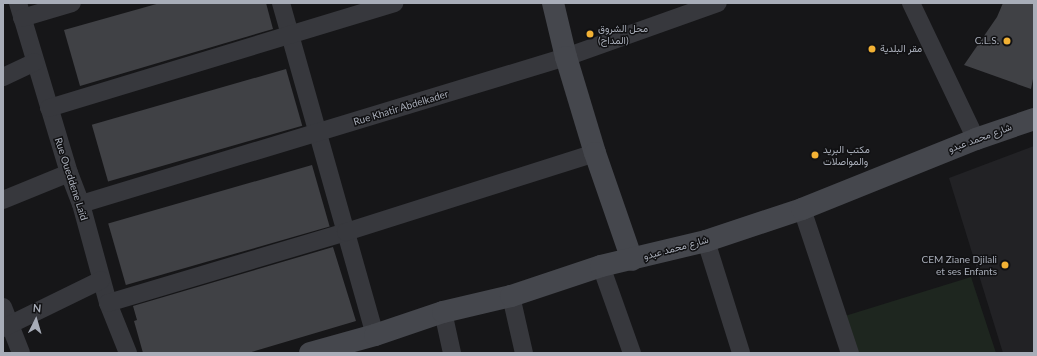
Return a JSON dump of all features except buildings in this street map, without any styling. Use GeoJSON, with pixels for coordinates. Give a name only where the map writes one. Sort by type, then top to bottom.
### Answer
{"type":"FeatureCollection","features":[{"type":"Feature","properties":{"kind":"street"},"geometry":{"type":"LineString","coordinates":[[20,10],[72,3]]}},
{"type":"Feature","properties":{"kind":"street"},"geometry":{"type":"LineString","coordinates":[[281,3],[375,335]]}},
{"type":"Feature","properties":{"kind":"street"},"geometry":{"type":"LineString","coordinates":[[49,108],[290,36],[394,3]]}},
{"type":"Feature","properties":{"kind":"street"},"geometry":{"type":"LineString","coordinates":[[553,3],[566,57],[595,153],[632,260]]}},
{"type":"Feature","properties":{"kind":"street","name":"Rue Khatir Abdelkader"},"geometry":{"type":"LineString","coordinates":[[81,204],[318,134],[566,57],[718,3]]}},
{"type":"Feature","properties":{"kind":"street"},"geometry":{"type":"LineString","coordinates":[[911,3],[976,139]]}},
{"type":"Feature","properties":{"kind":"street","name":"Rue Oueddene Laïd"},"geometry":{"type":"LineString","coordinates":[[20,10],[69,172],[81,204],[108,303],[128,353]]}},
{"type":"Feature","properties":{"kind":"street"},"geometry":{"type":"LineString","coordinates":[[3,77],[36,62]]}},
{"type":"Feature","properties":{"kind":"street","name":"شارع محمد عبدو"},"geometry":{"type":"LineString","coordinates":[[310,353],[338,348],[443,312],[511,296],[601,266],[632,260],[706,241],[802,209],[976,139],[1034,119]]}},
{"type":"Feature","properties":{"kind":"street"},"geometry":{"type":"LineString","coordinates":[[108,303],[346,232],[595,153]]}},
{"type":"Feature","properties":{"kind":"street"},"geometry":{"type":"LineString","coordinates":[[3,200],[69,172]]}},
{"type":"Feature","properties":{"kind":"street"},"geometry":{"type":"LineString","coordinates":[[802,209],[850,353]]}},
{"type":"Feature","properties":{"kind":"street"},"geometry":{"type":"LineString","coordinates":[[706,241],[741,353]]}},
{"type":"Feature","properties":{"kind":"street"},"geometry":{"type":"LineString","coordinates":[[601,266],[632,353]]}},
{"type":"Feature","properties":{"kind":"street"},"geometry":{"type":"LineString","coordinates":[[6,326],[101,280]]}},
{"type":"Feature","properties":{"kind":"street"},"geometry":{"type":"LineString","coordinates":[[511,296],[524,353]]}},
{"type":"Feature","properties":{"kind":"street"},"geometry":{"type":"LineString","coordinates":[[3,308],[6,326],[21,353]]}},
{"type":"Feature","properties":{"kind":"street"},"geometry":{"type":"LineString","coordinates":[[443,312],[452,353]]}},
{"type":"Feature","properties":{"kind":"shaded area","name":"CEM Ziane Djilali et ses Enfants"},"geometry":{"type":"Polygon","coordinates":[[[1034,146],[1034,353],[1003,353],[949,178],[1034,146]]]}},
{"type":"Feature","properties":{"kind":"shaded area"},"geometry":{"type":"Polygon","coordinates":[[[971,277],[996,353],[855,353],[845,316],[971,277]]]}},
{"type":"Feature","properties":{"kind":"place","name":"محل الشروق (المداح)"},"geometry":{"type":"Point","coordinates":[590,34]}},
{"type":"Feature","properties":{"kind":"place","name":"C.L.S."},"geometry":{"type":"Point","coordinates":[1007,41]}},
{"type":"Feature","properties":{"kind":"place","name":"مقر البلدية"},"geometry":{"type":"Point","coordinates":[872,49]}},
{"type":"Feature","properties":{"kind":"place","name":"مكتب البريد والمواصلات"},"geometry":{"type":"Point","coordinates":[815,155]}},
{"type":"Feature","properties":{"kind":"place","name":"CEM Ziane Djilali et ses Enfants"},"geometry":{"type":"Point","coordinates":[1005,265]}}]}
